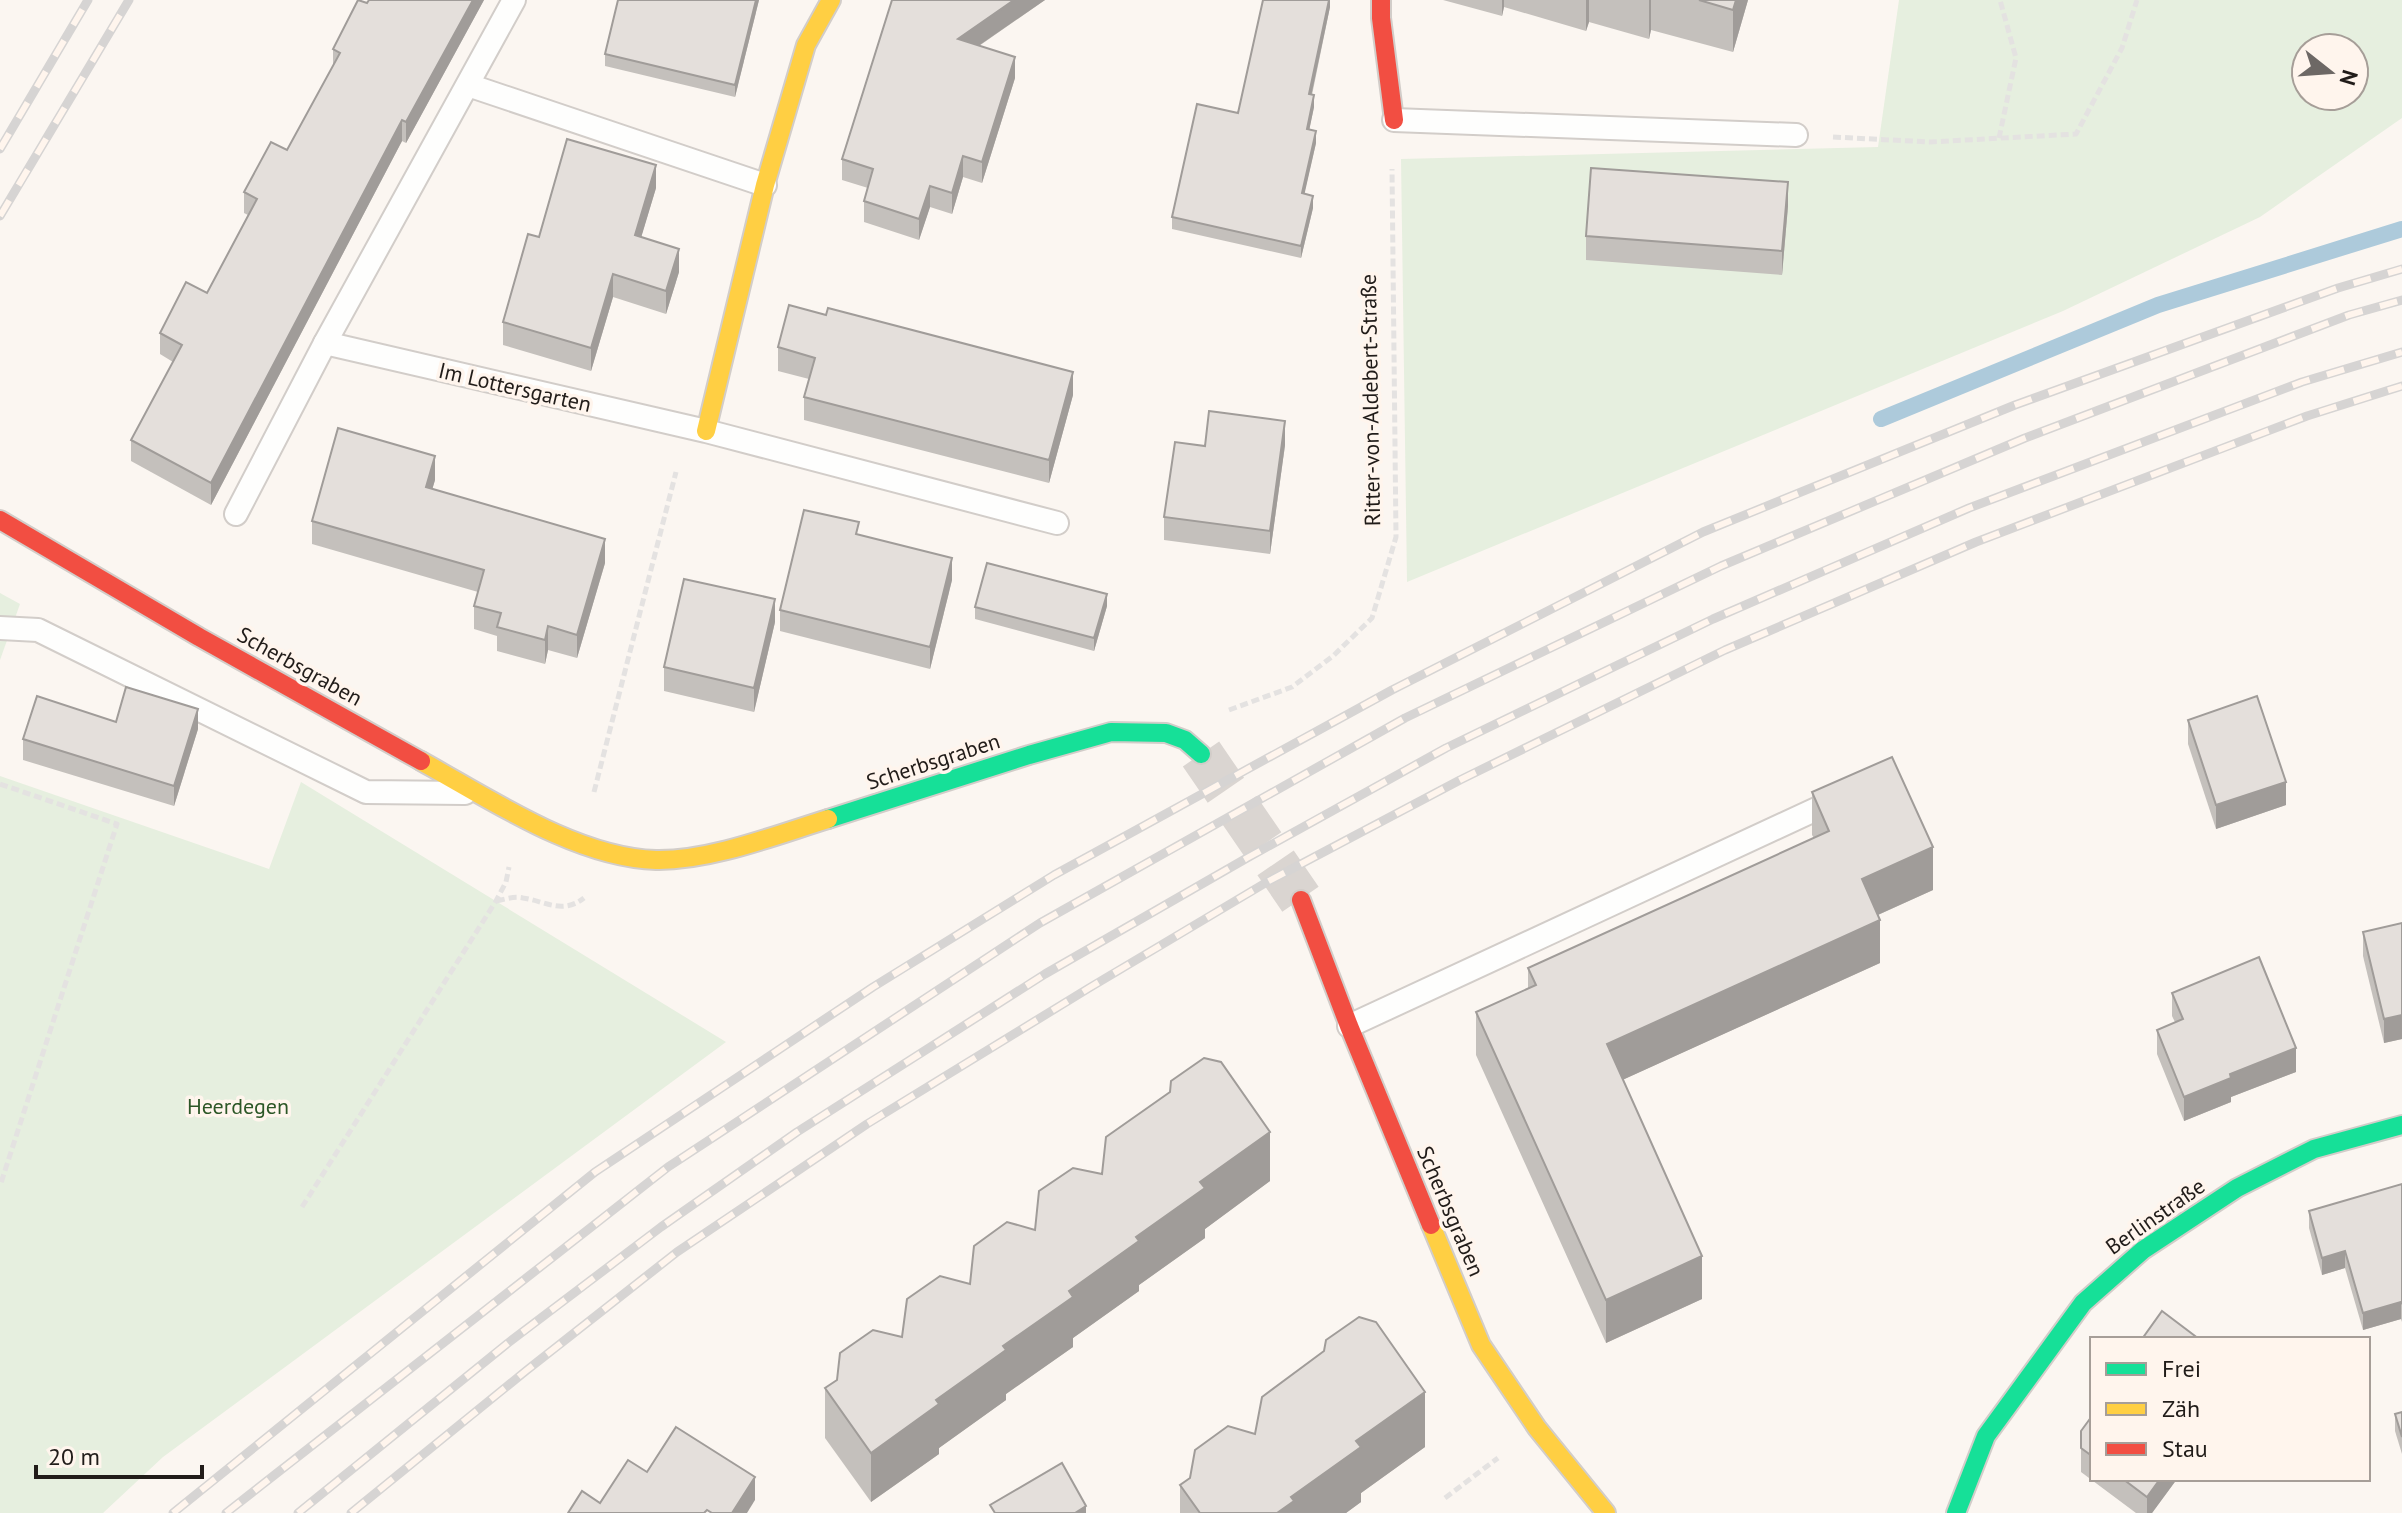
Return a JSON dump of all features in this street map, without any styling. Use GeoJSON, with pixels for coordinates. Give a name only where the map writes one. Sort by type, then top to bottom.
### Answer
{"type":"FeatureCollection","features":[{"type":"Feature","properties":{"kind":"street"},"geometry":{"type":"LineString","coordinates":[[706,431],[765,185],[806,45],[831,0]]}},
{"type":"Feature","properties":{"kind":"street"},"geometry":{"type":"LineString","coordinates":[[1381,0],[1394,120]]}},
{"type":"Feature","properties":{"kind":"street","name":"Scherbsgraben"},"geometry":{"type":"LineString","coordinates":[[0,520],[199,637],[521,816],[613,855],[657,860],[696,856],[752,843],[1111,732],[1166,733],[1185,740],[1201,754]]}},
{"type":"Feature","properties":{"kind":"street","name":"Scherbsgraben"},"geometry":{"type":"LineString","coordinates":[[1301,900],[1349,1026],[1481,1345],[1537,1428],[1606,1513]]}},
{"type":"Feature","properties":{"kind":"street","name":"Berlinstraße"},"geometry":{"type":"LineString","coordinates":[[1956,1513],[1986,1436],[2083,1303],[2143,1250],[2237,1188],[2314,1149],[2402,1125]]}},
{"type":"Feature","properties":{"kind":"lane"},"geometry":{"type":"LineString","coordinates":[[236,514],[325,343],[514,0]]}},
{"type":"Feature","properties":{"kind":"lane"},"geometry":{"type":"LineString","coordinates":[[468,85],[765,185]]}},
{"type":"Feature","properties":{"kind":"lane"},"geometry":{"type":"LineString","coordinates":[[1394,120],[1796,135]]}},
{"type":"Feature","properties":{"kind":"lane","name":"Im Lottersgarten"},"geometry":{"type":"LineString","coordinates":[[325,343],[706,431],[1057,523]]}},
{"type":"Feature","properties":{"kind":"lane"},"geometry":{"type":"LineString","coordinates":[[0,628],[38,630],[366,792],[482,794]]}},
{"type":"Feature","properties":{"kind":"lane"},"geometry":{"type":"LineString","coordinates":[[1349,1026],[1851,793]]}},
{"type":"Feature","properties":{"kind":"path"},"geometry":{"type":"LineString","coordinates":[[1999,138],[2016,58],[2000,0]]}},
{"type":"Feature","properties":{"kind":"path"},"geometry":{"type":"LineString","coordinates":[[1796,135],[1930,142],[2076,134],[2122,48],[2137,0]]}},
{"type":"Feature","properties":{"kind":"path","name":"Ritter-von-Aldebert-Straße"},"geometry":{"type":"LineString","coordinates":[[1185,740],[1201,724],[1231,709],[1292,687],[1333,656],[1372,618],[1396,537],[1391,200],[1394,120]]}},
{"type":"Feature","properties":{"kind":"path"},"geometry":{"type":"LineString","coordinates":[[582,844],[682,448],[706,431]]}},
{"type":"Feature","properties":{"kind":"path"},"geometry":{"type":"LineString","coordinates":[[0,784],[117,824],[0,1186]]}},
{"type":"Feature","properties":{"kind":"path"},"geometry":{"type":"LineString","coordinates":[[302,1207],[496,901],[506,882],[521,816]]}},
{"type":"Feature","properties":{"kind":"path"},"geometry":{"type":"LineString","coordinates":[[1445,1498],[1537,1428]]}},
{"type":"Feature","properties":{"kind":"green space"},"geometry":{"type":"Polygon","coordinates":[[[1899,0],[2402,0],[2402,118],[2260,217],[2063,311],[1407,582],[1401,159],[1878,147],[1899,0]]]}},
{"type":"Feature","properties":{"kind":"green space"},"geometry":{"type":"Polygon","coordinates":[[[0,593],[20,604],[0,660],[0,593]]]}},
{"type":"Feature","properties":{"kind":"green space","name":"Heerdegen"},"geometry":{"type":"Polygon","coordinates":[[[0,776],[269,869],[301,782],[726,1042],[163,1457],[103,1513],[0,1513],[0,776]]]}},
{"type":"Feature","properties":{"kind":"building"},"geometry":{"type":"Polygon","coordinates":[[[358,0],[367,3],[369,0],[473,0],[406,122],[402,120],[211,483],[131,440],[182,345],[160,333],[186,282],[207,293],[257,199],[244,192],[271,142],[287,150],[340,53],[333,49],[358,0]]]}},
{"type":"Feature","properties":{"kind":"building"},"geometry":{"type":"Polygon","coordinates":[[[618,0],[756,0],[735,85],[605,54],[618,0]]]}},
{"type":"Feature","properties":{"kind":"building"},"geometry":{"type":"Polygon","coordinates":[[[892,0],[1014,0],[958,39],[1015,57],[982,162],[963,156],[952,193],[930,186],[919,219],[864,201],[873,169],[842,159],[892,0]]]}},
{"type":"Feature","properties":{"kind":"building"},"geometry":{"type":"Polygon","coordinates":[[[1263,0],[1329,0],[1309,94],[1314,95],[1307,129],[1316,131],[1302,193],[1313,196],[1301,246],[1172,217],[1197,104],[1238,113],[1263,0]]]}},
{"type":"Feature","properties":{"kind":"building"},"geometry":{"type":"Polygon","coordinates":[[[1699,0],[1736,0],[1733,10],[1699,0]]]}},
{"type":"Feature","properties":{"kind":"building"},"geometry":{"type":"Polygon","coordinates":[[[567,139],[656,165],[635,235],[679,249],[666,291],[613,274],[591,348],[503,322],[528,234],[539,237],[567,139]]]}},
{"type":"Feature","properties":{"kind":"building"},"geometry":{"type":"Polygon","coordinates":[[[1591,168],[1788,182],[1782,251],[1586,236],[1591,168]]]}},
{"type":"Feature","properties":{"kind":"building"},"geometry":{"type":"Polygon","coordinates":[[[789,305],[826,315],[828,308],[1073,372],[1049,460],[804,397],[815,358],[778,347],[789,305]]]}},
{"type":"Feature","properties":{"kind":"building"},"geometry":{"type":"Polygon","coordinates":[[[1209,411],[1285,421],[1270,531],[1164,517],[1175,442],[1205,446],[1209,411]]]}},
{"type":"Feature","properties":{"kind":"building"},"geometry":{"type":"Polygon","coordinates":[[[338,428],[435,456],[426,487],[605,539],[577,635],[548,626],[545,640],[497,627],[501,613],[474,606],[484,570],[312,521],[338,428]]]}},
{"type":"Feature","properties":{"kind":"building"},"geometry":{"type":"Polygon","coordinates":[[[804,510],[859,522],[856,534],[952,558],[930,647],[780,610],[804,510]]]}},
{"type":"Feature","properties":{"kind":"building"},"geometry":{"type":"Polygon","coordinates":[[[987,563],[1107,594],[1094,638],[975,607],[987,563]]]}},
{"type":"Feature","properties":{"kind":"building"},"geometry":{"type":"Polygon","coordinates":[[[684,579],[775,599],[754,688],[664,667],[684,579]]]}},
{"type":"Feature","properties":{"kind":"building"},"geometry":{"type":"Polygon","coordinates":[[[126,687],[198,709],[174,786],[23,739],[37,696],[116,722],[126,687]]]}},
{"type":"Feature","properties":{"kind":"building"},"geometry":{"type":"Polygon","coordinates":[[[2257,696],[2286,782],[2216,805],[2188,720],[2257,696]]]}},
{"type":"Feature","properties":{"kind":"building"},"geometry":{"type":"Polygon","coordinates":[[[1892,757],[1933,847],[1862,879],[1880,920],[1607,1044],[1702,1256],[1606,1300],[1476,1012],[1536,985],[1528,968],[1829,831],[1812,792],[1892,757]]]}},
{"type":"Feature","properties":{"kind":"building"},"geometry":{"type":"Polygon","coordinates":[[[2402,923],[2402,1015],[2384,1019],[2363,932],[2402,923]]]}},
{"type":"Feature","properties":{"kind":"building"},"geometry":{"type":"Polygon","coordinates":[[[2259,957],[2296,1048],[2230,1074],[2231,1078],[2184,1097],[2157,1030],[2183,1019],[2172,993],[2259,957]]]}},
{"type":"Feature","properties":{"kind":"building"},"geometry":{"type":"Polygon","coordinates":[[[1204,1058],[1221,1062],[1270,1132],[1200,1182],[1205,1188],[1136,1237],[1139,1241],[1069,1291],[1073,1297],[1003,1346],[1006,1350],[936,1400],[939,1404],[871,1453],[825,1388],[837,1380],[840,1353],[873,1330],[902,1337],[907,1299],[940,1276],[970,1284],[974,1246],[1007,1222],[1035,1230],[1039,1191],[1073,1168],[1102,1174],[1106,1137],[1170,1092],[1171,1081],[1204,1058]]]}},
{"type":"Feature","properties":{"kind":"building"},"geometry":{"type":"Polygon","coordinates":[[[2402,1184],[2402,1304],[2363,1313],[2345,1251],[2322,1258],[2309,1211],[2402,1184]]]}},
{"type":"Feature","properties":{"kind":"building"},"geometry":{"type":"Polygon","coordinates":[[[2162,1311],[2196,1337],[2143,1337],[2162,1311]]]}},
{"type":"Feature","properties":{"kind":"building"},"geometry":{"type":"Polygon","coordinates":[[[1359,1317],[1376,1322],[1425,1392],[1356,1441],[1361,1447],[1291,1497],[1294,1501],[1277,1513],[1200,1513],[1180,1485],[1190,1478],[1195,1450],[1228,1426],[1255,1434],[1262,1397],[1324,1351],[1326,1340],[1359,1317]]]}},
{"type":"Feature","properties":{"kind":"building"},"geometry":{"type":"Polygon","coordinates":[[[2402,1412],[2402,1437],[2395,1414],[2402,1412]]]}},
{"type":"Feature","properties":{"kind":"building"},"geometry":{"type":"Polygon","coordinates":[[[2090,1419],[2090,1455],[2081,1448],[2081,1431],[2090,1419]]]}},
{"type":"Feature","properties":{"kind":"building"},"geometry":{"type":"Polygon","coordinates":[[[676,1427],[755,1477],[732,1513],[707,1510],[704,1513],[568,1513],[582,1491],[600,1503],[628,1460],[647,1472],[676,1427]]]}},
{"type":"Feature","properties":{"kind":"building"},"geometry":{"type":"Polygon","coordinates":[[[1062,1463],[1086,1506],[1075,1513],[995,1513],[990,1505],[1062,1463]]]}},
{"type":"Feature","properties":{"kind":"building"},"geometry":{"type":"Polygon","coordinates":[[[2126,1481],[2159,1481],[2147,1497],[2126,1481]]]}},
{"type":"Feature","properties":{"kind":"waterway"},"geometry":{"type":"LineString","coordinates":[[1881,419],[2158,305],[2402,229]]}},
{"type":"Feature","properties":{"kind":"tunnel"},"geometry":{"type":"LineString","coordinates":[[1201,754],[1301,900]]}},
{"type":"Feature","properties":{"kind":"railway"},"geometry":{"type":"LineString","coordinates":[[0,149],[88,0]]}},
{"type":"Feature","properties":{"kind":"railway"},"geometry":{"type":"LineString","coordinates":[[0,216],[129,0]]}},
{"type":"Feature","properties":{"kind":"railway"},"geometry":{"type":"LineString","coordinates":[[173,1513],[595,1172],[873,987],[1054,875],[1392,690],[1703,532],[2015,405],[2338,288],[2402,269]]}},
{"type":"Feature","properties":{"kind":"railway"},"geometry":{"type":"LineString","coordinates":[[226,1513],[668,1167],[1040,923],[1405,718],[1721,566],[2025,438],[2349,315],[2402,300]]}},
{"type":"Feature","properties":{"kind":"railway"},"geometry":{"type":"LineString","coordinates":[[298,1513],[508,1343],[661,1227],[797,1132],[1045,974],[1446,748],[1713,619],[1969,508],[2302,382],[2402,352]]}},
{"type":"Feature","properties":{"kind":"railway"},"geometry":{"type":"LineString","coordinates":[[351,1513],[677,1252],[867,1124],[1267,882],[1460,780],[1725,650],[1976,542],[2307,416],[2402,386]]}},
{"type":"Feature","properties":{"kind":"traffic: fast"},"geometry":{"type":"LineString","coordinates":[[828,819],[1111,732],[1166,733],[1185,740],[1201,754]]}},
{"type":"Feature","properties":{"kind":"traffic: fast"},"geometry":{"type":"LineString","coordinates":[[1956,1513],[1986,1436],[2083,1303],[2143,1250],[2237,1188],[2314,1149],[2402,1125]]}},
{"type":"Feature","properties":{"kind":"traffic: slow"},"geometry":{"type":"LineString","coordinates":[[706,431],[765,185],[806,45],[831,0]]}},
{"type":"Feature","properties":{"kind":"traffic: slow"},"geometry":{"type":"LineString","coordinates":[[421,761],[535,824],[565,838],[626,857],[656,860],[698,856],[743,846],[828,819]]}},
{"type":"Feature","properties":{"kind":"traffic: slow"},"geometry":{"type":"LineString","coordinates":[[1431,1225],[1481,1345],[1537,1428],[1606,1513]]}},
{"type":"Feature","properties":{"kind":"traffic: jam"},"geometry":{"type":"LineString","coordinates":[[1381,0],[1394,120]]}},
{"type":"Feature","properties":{"kind":"traffic: jam"},"geometry":{"type":"LineString","coordinates":[[0,520],[199,637],[421,761]]}},
{"type":"Feature","properties":{"kind":"traffic: jam"},"geometry":{"type":"LineString","coordinates":[[1301,900],[1431,1225]]}}]}
